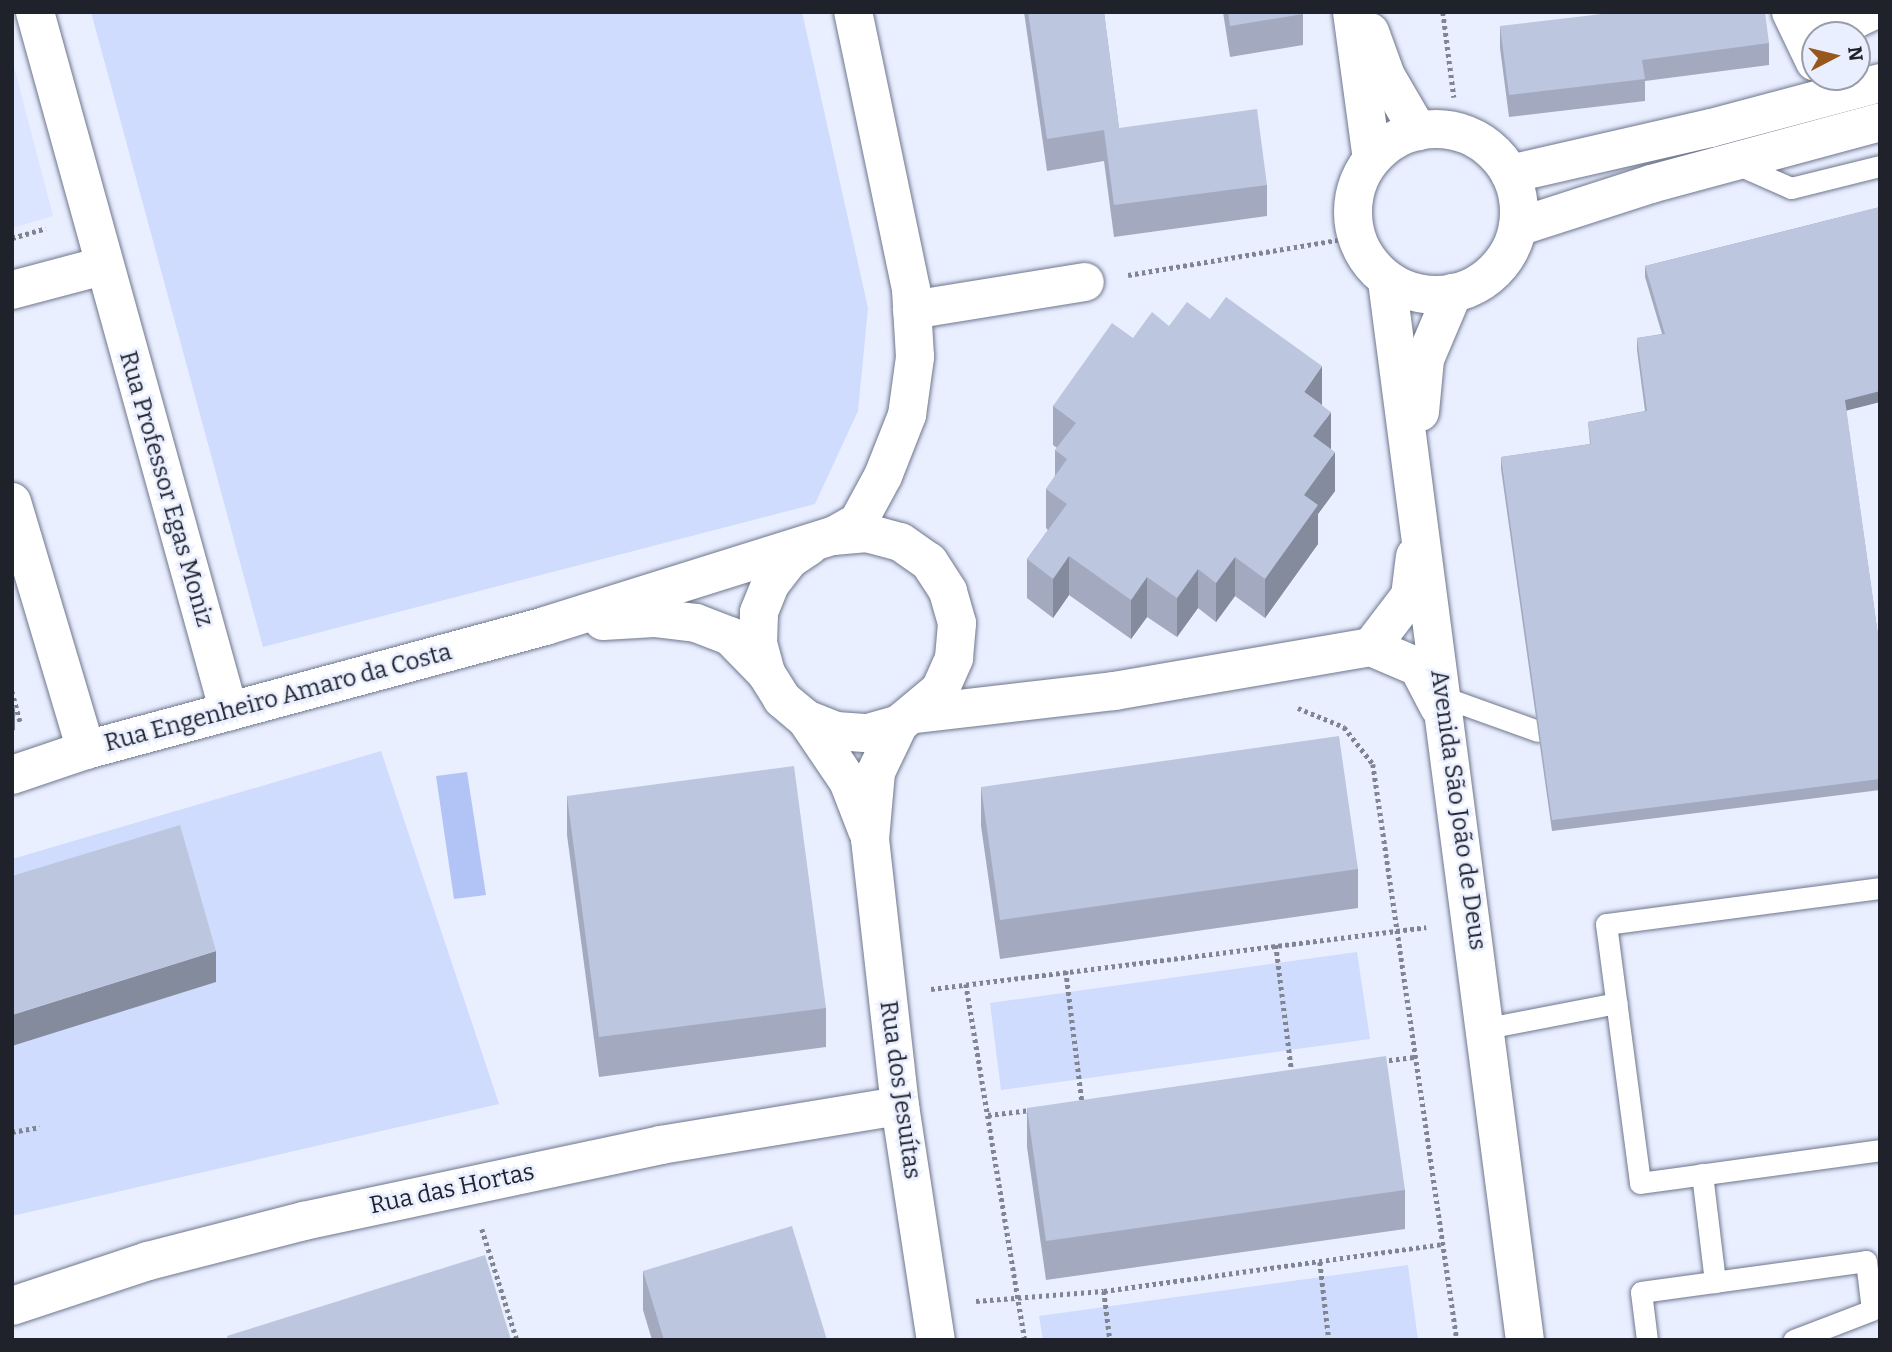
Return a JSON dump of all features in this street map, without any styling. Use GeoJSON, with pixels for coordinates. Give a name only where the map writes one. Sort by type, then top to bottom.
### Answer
{"type":"FeatureCollection","features":[{"type":"Feature","properties":{"kind":"street","name":"Rua Professor Egas Moniz"},"geometry":{"type":"LineString","coordinates":[[35,12],[103,266],[229,712]]}},
{"type":"Feature","properties":{"kind":"street"},"geometry":{"type":"LineString","coordinates":[[766,673],[758,643],[760,612],[771,583],[790,559],[858,522],[883,476],[907,415],[915,357],[912,310],[853,12]]}},
{"type":"Feature","properties":{"kind":"street"},"geometry":{"type":"LineString","coordinates":[[1352,12],[1372,159]]}},
{"type":"Feature","properties":{"kind":"street"},"geometry":{"type":"LineString","coordinates":[[1363,12],[1386,76],[1418,131]]}},
{"type":"Feature","properties":{"kind":"street"},"geometry":{"type":"LineString","coordinates":[[1791,12],[1801,33]]}},
{"type":"Feature","properties":{"kind":"street"},"geometry":{"type":"LineString","coordinates":[[1814,12],[1855,19],[1870,12]]}},
{"type":"Feature","properties":{"kind":"street"},"geometry":{"type":"LineString","coordinates":[[1510,174],[1801,84]]}},
{"type":"Feature","properties":{"kind":"street"},"geometry":{"type":"LineString","coordinates":[[1518,227],[1732,162],[1880,122]]}},
{"type":"Feature","properties":{"kind":"street"},"geometry":{"type":"LineString","coordinates":[[1445,129],[1471,136],[1493,152],[1510,174],[1518,200],[1518,227],[1508,253],[1492,275],[1453,293],[1414,293],[1387,281],[1369,262],[1356,237],[1352,210],[1357,183],[1372,159],[1392,140],[1418,131],[1445,129]]}},
{"type":"Feature","properties":{"kind":"street"},"geometry":{"type":"LineString","coordinates":[[12,290],[103,266]]}},
{"type":"Feature","properties":{"kind":"street","name":"Avenida São João de Deus"},"geometry":{"type":"LineString","coordinates":[[1387,281],[1487,1028],[1525,1340]]}},
{"type":"Feature","properties":{"kind":"street"},"geometry":{"type":"LineString","coordinates":[[912,310],[1085,282]]}},
{"type":"Feature","properties":{"kind":"street"},"geometry":{"type":"LineString","coordinates":[[1414,473],[1425,359],[1453,293]]}},
{"type":"Feature","properties":{"kind":"street"},"geometry":{"type":"LineString","coordinates":[[12,502],[86,750]]}},
{"type":"Feature","properties":{"kind":"street"},"geometry":{"type":"LineString","coordinates":[[1371,647],[1410,596],[1420,524]]}},
{"type":"Feature","properties":{"kind":"street"},"geometry":{"type":"LineString","coordinates":[[545,626],[825,538],[867,533],[900,542],[929,562],[948,590],[957,624],[954,658],[940,690],[908,719],[876,772],[870,839]]}},
{"type":"Feature","properties":{"kind":"street"},"geometry":{"type":"LineString","coordinates":[[545,626],[654,618],[696,624],[730,636],[766,673],[782,699],[806,719],[848,781],[870,839]]}},
{"type":"Feature","properties":{"kind":"street","name":"Rua Engenheiro Amaro da Costa"},"geometry":{"type":"LineString","coordinates":[[12,775],[86,750],[545,626]]}},
{"type":"Feature","properties":{"kind":"street"},"geometry":{"type":"LineString","coordinates":[[806,719],[836,731],[868,733],[908,719],[1114,691],[1371,647],[1418,667],[1445,709]]}},
{"type":"Feature","properties":{"kind":"street","name":"Rua dos Jesuítas"},"geometry":{"type":"LineString","coordinates":[[870,839],[900,1106],[936,1340]]}},
{"type":"Feature","properties":{"kind":"street","name":"Rua das Hortas"},"geometry":{"type":"LineString","coordinates":[[12,1306],[148,1261],[469,1185],[661,1145],[900,1106]]}},
{"type":"Feature","properties":{"kind":"lane"},"geometry":{"type":"LineString","coordinates":[[1732,162],[1791,188],[1880,166]]}},
{"type":"Feature","properties":{"kind":"lane"},"geometry":{"type":"LineString","coordinates":[[1445,709],[1538,731]]}},
{"type":"Feature","properties":{"kind":"lane"},"geometry":{"type":"LineString","coordinates":[[1880,888],[1606,924],[1640,1183],[1880,1150]]}},
{"type":"Feature","properties":{"kind":"lane"},"geometry":{"type":"LineString","coordinates":[[1487,1028],[1617,1003]]}},
{"type":"Feature","properties":{"kind":"lane"},"geometry":{"type":"LineString","coordinates":[[1702,1174],[1715,1282]]}},
{"type":"Feature","properties":{"kind":"lane"},"geometry":{"type":"LineString","coordinates":[[1647,1340],[1641,1292],[1866,1261],[1872,1310],[1794,1340]]}},
{"type":"Feature","properties":{"kind":"path"},"geometry":{"type":"LineString","coordinates":[[1443,12],[1456,111]]}},
{"type":"Feature","properties":{"kind":"path"},"geometry":{"type":"LineString","coordinates":[[1085,282],[1356,237]]}},
{"type":"Feature","properties":{"kind":"path"},"geometry":{"type":"LineString","coordinates":[[12,691],[24,737]]}},
{"type":"Feature","properties":{"kind":"path"},"geometry":{"type":"LineString","coordinates":[[1283,709],[1297,707],[1344,727],[1373,764],[1457,1340]]}},
{"type":"Feature","properties":{"kind":"path"},"geometry":{"type":"LineString","coordinates":[[887,995],[1398,929],[1472,924]]}},
{"type":"Feature","properties":{"kind":"path"},"geometry":{"type":"LineString","coordinates":[[1276,945],[1292,1073]]}},
{"type":"Feature","properties":{"kind":"path"},"geometry":{"type":"LineString","coordinates":[[1066,971],[1082,1102]]}},
{"type":"Feature","properties":{"kind":"path"},"geometry":{"type":"LineString","coordinates":[[966,984],[1025,1340]]}},
{"type":"Feature","properties":{"kind":"path"},"geometry":{"type":"LineString","coordinates":[[1375,1062],[1416,1057]]}},
{"type":"Feature","properties":{"kind":"path"},"geometry":{"type":"LineString","coordinates":[[1279,1075],[1306,1071]]}},
{"type":"Feature","properties":{"kind":"path"},"geometry":{"type":"LineString","coordinates":[[1069,1104],[1095,1101]]}},
{"type":"Feature","properties":{"kind":"path"},"geometry":{"type":"LineString","coordinates":[[988,1115],[1042,1108]]}},
{"type":"Feature","properties":{"kind":"path"},"geometry":{"type":"LineString","coordinates":[[12,1132],[40,1128]]}},
{"type":"Feature","properties":{"kind":"path"},"geometry":{"type":"LineString","coordinates":[[469,1185],[517,1340]]}},
{"type":"Feature","properties":{"kind":"path"},"geometry":{"type":"LineString","coordinates":[[1018,1296],[1104,1292],[1444,1244]]}},
{"type":"Feature","properties":{"kind":"path"},"geometry":{"type":"LineString","coordinates":[[1320,1262],[1329,1340]]}},
{"type":"Feature","properties":{"kind":"path"},"geometry":{"type":"LineString","coordinates":[[1104,1292],[1110,1340]]}},
{"type":"Feature","properties":{"kind":"shaded area"},"geometry":{"type":"Polygon","coordinates":[[[91,12],[802,12],[868,308],[858,411],[815,504],[263,647],[91,12]]]}},
{"type":"Feature","properties":{"kind":"shaded area"},"geometry":{"type":"Polygon","coordinates":[[[12,59],[53,216],[12,228],[12,59]]]}},
{"type":"Feature","properties":{"kind":"shaded area"},"geometry":{"type":"Polygon","coordinates":[[[381,751],[499,1104],[12,1216],[12,859],[381,751]]]}},
{"type":"Feature","properties":{"kind":"shaded area"},"geometry":{"type":"Polygon","coordinates":[[[467,772],[486,895],[454,899],[436,776],[467,772]]]}},
{"type":"Feature","properties":{"kind":"shaded area"},"geometry":{"type":"Polygon","coordinates":[[[1357,952],[1370,1039],[1001,1090],[990,1003],[1357,952]]]}},
{"type":"Feature","properties":{"kind":"shaded area"},"geometry":{"type":"Polygon","coordinates":[[[1408,1265],[1418,1340],[1043,1340],[1039,1316],[1408,1265]]]}},
{"type":"Feature","properties":{"kind":"building"},"geometry":{"type":"Polygon","coordinates":[[[1028,12],[1104,12],[1119,128],[1257,109],[1267,185],[1114,205],[1104,130],[1047,139],[1028,12]]]}},
{"type":"Feature","properties":{"kind":"building"},"geometry":{"type":"Polygon","coordinates":[[[1228,12],[1303,12],[1303,14],[1230,26],[1228,12]]]}},
{"type":"Feature","properties":{"kind":"building"},"geometry":{"type":"Polygon","coordinates":[[[1619,12],[1765,12],[1769,43],[1642,60],[1645,79],[1509,95],[1500,26],[1619,12]]]}},
{"type":"Feature","properties":{"kind":"building"},"geometry":{"type":"Polygon","coordinates":[[[1880,207],[1880,391],[1845,400],[1880,649],[1880,779],[1552,820],[1501,457],[1591,444],[1588,422],[1647,411],[1637,338],[1665,334],[1645,266],[1880,207]]]}},
{"type":"Feature","properties":{"kind":"building"},"geometry":{"type":"Polygon","coordinates":[[[1226,297],[1322,366],[1304,392],[1331,412],[1313,436],[1335,452],[1304,495],[1318,505],[1265,579],[1235,557],[1216,583],[1198,569],[1177,598],[1147,577],[1131,600],[1069,556],[1053,579],[1027,559],[1067,504],[1046,489],[1067,459],[1055,450],[1076,423],[1053,406],[1112,323],[1133,338],[1152,312],[1169,326],[1187,302],[1210,319],[1226,297]]]}},
{"type":"Feature","properties":{"kind":"building"},"geometry":{"type":"Polygon","coordinates":[[[1339,736],[1358,869],[1000,920],[981,787],[1339,736]]]}},
{"type":"Feature","properties":{"kind":"building"},"geometry":{"type":"Polygon","coordinates":[[[794,766],[826,1008],[599,1037],[567,796],[794,766]]]}},
{"type":"Feature","properties":{"kind":"building"},"geometry":{"type":"Polygon","coordinates":[[[180,825],[216,951],[12,1015],[12,876],[180,825]]]}},
{"type":"Feature","properties":{"kind":"building"},"geometry":{"type":"Polygon","coordinates":[[[1386,1056],[1405,1190],[1046,1241],[1027,1108],[1386,1056]]]}},
{"type":"Feature","properties":{"kind":"building"},"geometry":{"type":"Polygon","coordinates":[[[792,1226],[827,1340],[664,1340],[643,1271],[792,1226]]]}},
{"type":"Feature","properties":{"kind":"building"},"geometry":{"type":"Polygon","coordinates":[[[485,1255],[511,1340],[228,1340],[227,1336],[485,1255]]]}}]}
